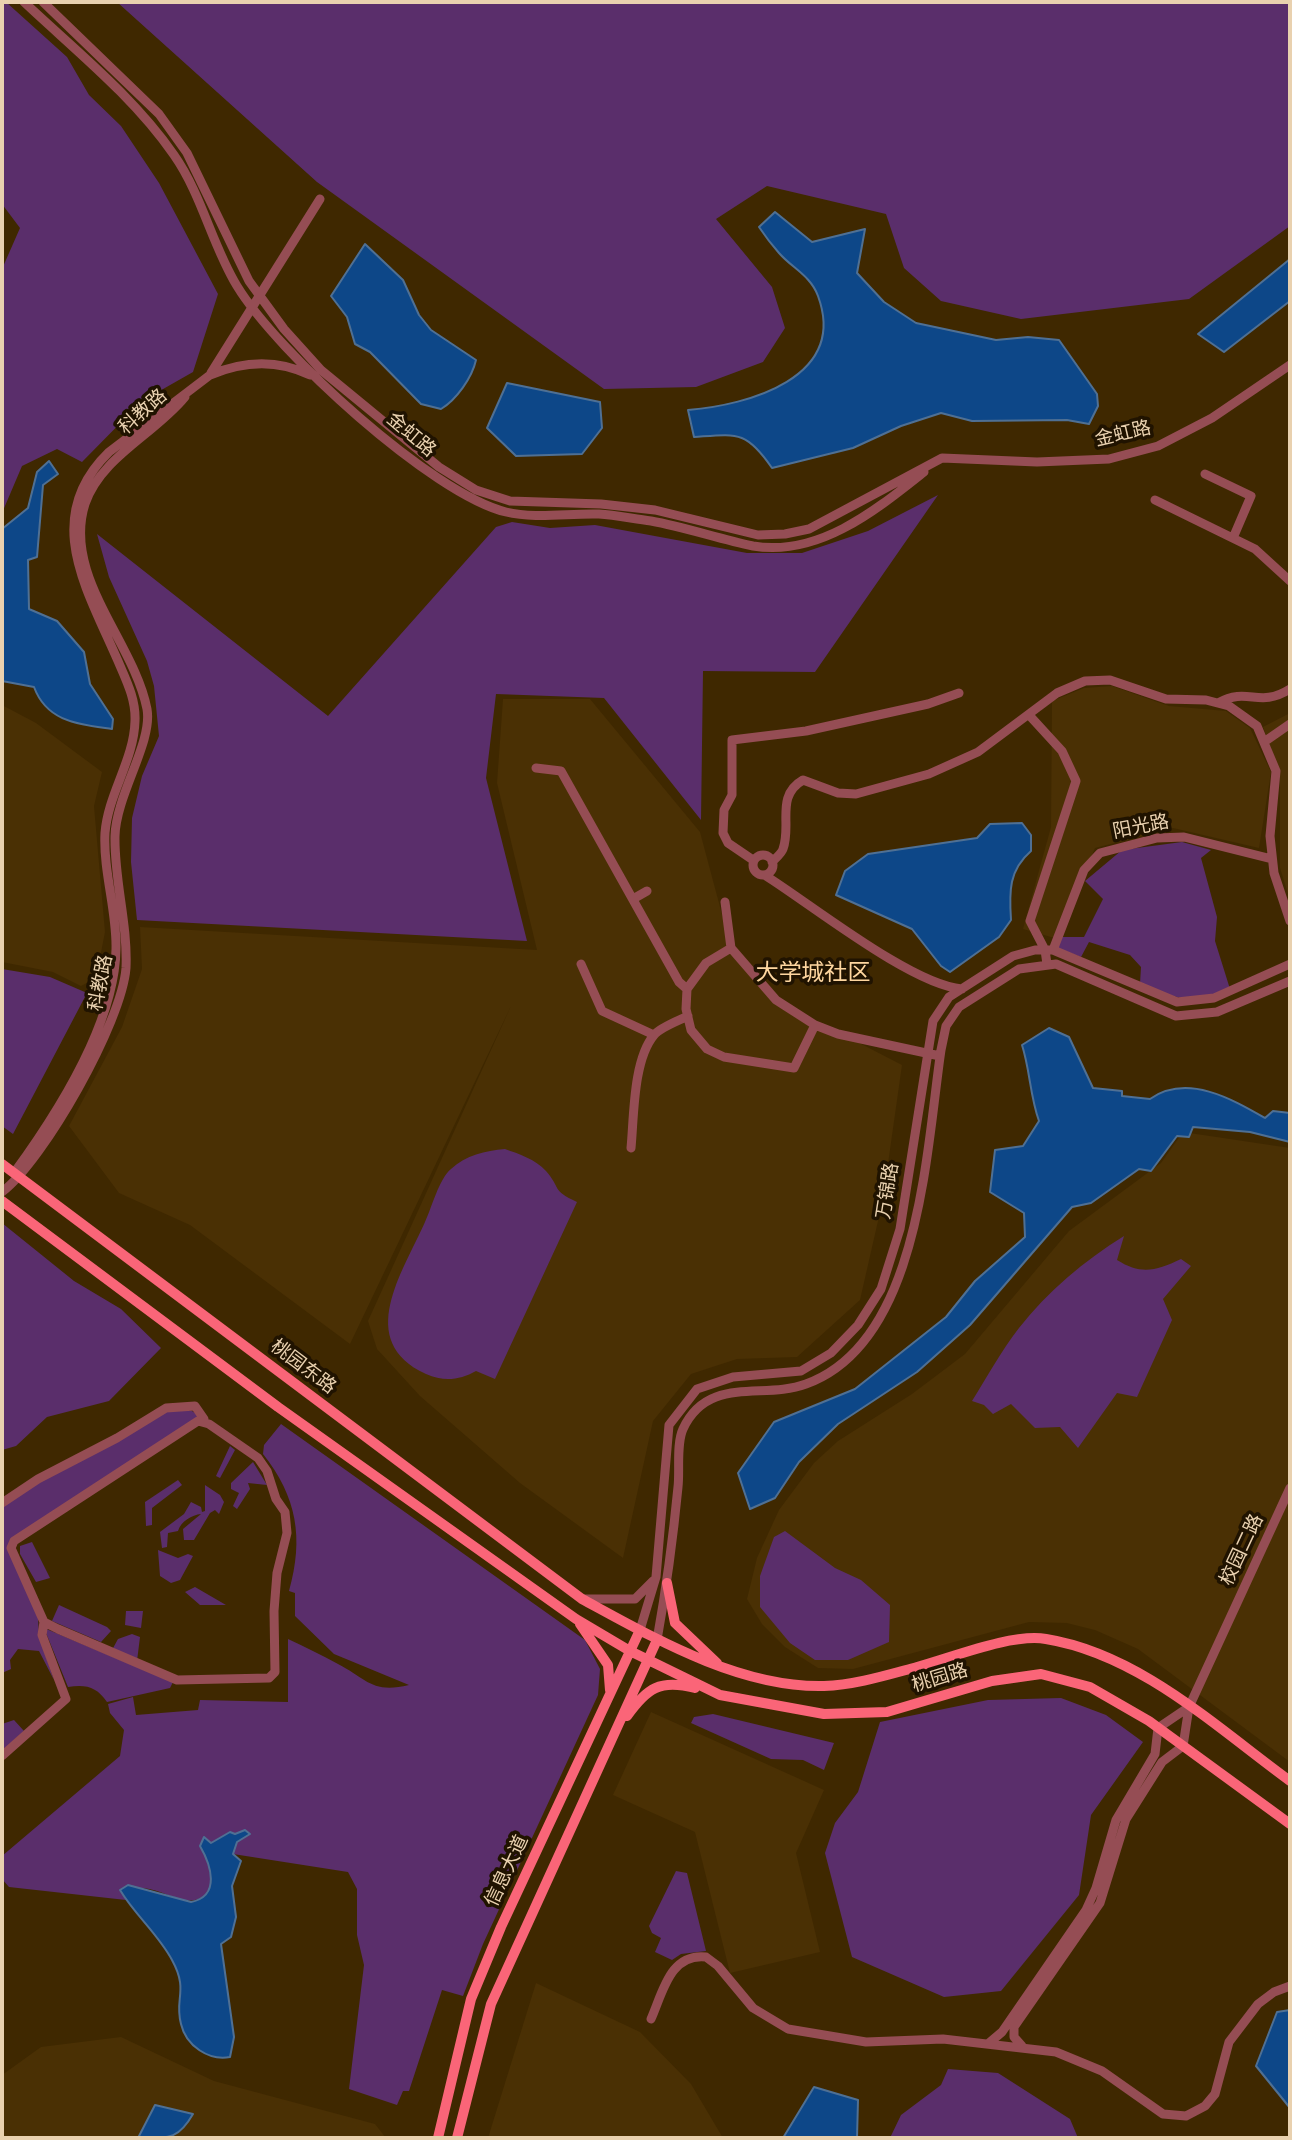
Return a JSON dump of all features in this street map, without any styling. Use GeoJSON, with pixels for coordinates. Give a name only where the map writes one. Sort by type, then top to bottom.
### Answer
{"type":"FeatureCollection","features":[{"type":"Feature","properties":{"kind":"main road","name":"桃园东路"},"geometry":{"type":"LineString","coordinates":[[2,1164],[582,1599]]}},
{"type":"Feature","properties":{"kind":"main road"},"geometry":{"type":"LineString","coordinates":[[2,1201],[278,1407],[576,1619],[608,1665],[610,1690]]}},
{"type":"Feature","properties":{"kind":"main road"},"geometry":{"type":"LineString","coordinates":[[667,1583],[674,1623],[725,1670]]}},
{"type":"Feature","properties":{"kind":"main road","name":"桃园路"},"geometry":{"type":"LineString","coordinates":[[582,1599],[657,1640],[725,1670],[823,1686],[880,1677],[984,1646],[1043,1638],[1104,1654],[1189,1707],[1290,1781]]}},
{"type":"Feature","properties":{"kind":"main road","name":"桃园路"},"geometry":{"type":"LineString","coordinates":[[576,1619],[647,1660],[720,1695],[824,1714],[887,1712],[992,1681],[1041,1674],[1090,1687],[1183,1745],[1290,1824]]}},
{"type":"Feature","properties":{"kind":"main road","name":"信息大道"},"geometry":{"type":"LineString","coordinates":[[438,2138],[471,1999],[610,1690],[640,1630]]}},
{"type":"Feature","properties":{"kind":"main road","name":"信息大道"},"geometry":{"type":"LineString","coordinates":[[457,2138],[491,2004],[657,1640]]}},
{"type":"Feature","properties":{"kind":"main road"},"geometry":{"type":"LineString","coordinates":[[613,1735],[643,1694],[656,1687],[678,1684],[720,1695]]}},
{"type":"Feature","properties":{"kind":"street","name":"金虹路"},"geometry":{"type":"LineString","coordinates":[[24,2],[144,116],[176,158],[237,286],[314,377],[435,478],[470,499],[507,512],[599,514],[654,522],[756,546],[812,542],[848,527],[942,458]]}},
{"type":"Feature","properties":{"kind":"street","name":"金虹路"},"geometry":{"type":"LineString","coordinates":[[43,2],[159,114],[187,153],[248,281],[321,370],[439,467],[476,490],[510,501],[614,505],[655,510],[758,535],[785,534],[809,529],[942,458],[1037,462],[1109,459],[1169,440],[1212,418],[1290,365]]}},
{"type":"Feature","properties":{"kind":"street"},"geometry":{"type":"LineString","coordinates":[[210,375],[261,298],[320,199]]}},
{"type":"Feature","properties":{"kind":"street"},"geometry":{"type":"LineString","coordinates":[[210,375],[227,368],[270,363],[297,369],[314,377]]}},
{"type":"Feature","properties":{"kind":"street","name":"科教路"},"geometry":{"type":"LineString","coordinates":[[2,1192],[17,1175],[99,1050],[117,1010],[125,971],[126,940],[116,836],[122,795],[143,743],[147,710],[129,662],[89,575],[82,538],[85,506],[99,477],[169,417],[192,388],[210,375]]}},
{"type":"Feature","properties":{"kind":"street"},"geometry":{"type":"LineString","coordinates":[[1205,474],[1251,496],[1233,538]]}},
{"type":"Feature","properties":{"kind":"street"},"geometry":{"type":"LineString","coordinates":[[1155,500],[1255,549],[1290,580]]}},
{"type":"Feature","properties":{"kind":"street"},"geometry":{"type":"LineString","coordinates":[[772,862],[783,849],[785,816],[793,786],[809,780],[838,793],[856,794],[929,774],[978,752],[1057,692],[1085,681],[1110,680],[1166,699],[1229,706],[1257,726],[1276,771],[1270,836],[1273,873],[1290,921]]}},
{"type":"Feature","properties":{"kind":"street"},"geometry":{"type":"LineString","coordinates":[[1218,703],[1233,695],[1273,700],[1290,689]]}},
{"type":"Feature","properties":{"kind":"street"},"geometry":{"type":"LineString","coordinates":[[754,860],[728,843],[723,833],[724,810],[732,795],[732,740],[806,731],[928,704],[958,693]]}},
{"type":"Feature","properties":{"kind":"street"},"geometry":{"type":"LineString","coordinates":[[1030,715],[1062,751],[1076,781],[1030,921],[1049,950],[1177,1002],[1214,998],[1290,964]]}},
{"type":"Feature","properties":{"kind":"street"},"geometry":{"type":"LineString","coordinates":[[1265,742],[1290,724]]}},
{"type":"Feature","properties":{"kind":"street"},"geometry":{"type":"LineString","coordinates":[[536,768],[561,771],[679,982],[687,989]]}},
{"type":"Feature","properties":{"kind":"street","name":"阳光路"},"geometry":{"type":"LineString","coordinates":[[1049,950],[1084,870],[1100,853],[1157,838],[1184,837],[1272,859]]}},
{"type":"Feature","properties":{"kind":"street"},"geometry":{"type":"LineString","coordinates":[[754,860],[762,855],[772,862],[773,869],[766,876]]}},
{"type":"Feature","properties":{"kind":"street"},"geometry":{"type":"LineString","coordinates":[[754,860],[753,870],[914,973],[946,988],[962,989]]}},
{"type":"Feature","properties":{"kind":"street"},"geometry":{"type":"LineString","coordinates":[[633,899],[647,891]]}},
{"type":"Feature","properties":{"kind":"street"},"geometry":{"type":"LineString","coordinates":[[724,902],[731,948],[776,1000],[815,1025],[838,1034],[940,1056]]}},
{"type":"Feature","properties":{"kind":"street"},"geometry":{"type":"LineString","coordinates":[[731,948],[706,963],[687,989],[691,1030],[707,1049],[724,1057],[785,1069],[794,1068],[815,1025]]}},
{"type":"Feature","properties":{"kind":"street"},"geometry":{"type":"LineString","coordinates":[[1049,950],[1048,964],[1056,964],[1176,1016],[1217,1012],[1290,981]]}},
{"type":"Feature","properties":{"kind":"street","name":"万锦路"},"geometry":{"type":"LineString","coordinates":[[640,1630],[656,1577],[669,1425],[697,1389],[733,1377],[801,1371],[831,1353],[858,1325],[881,1289],[900,1228],[933,1021],[949,997],[1013,956],[1049,950]]}},
{"type":"Feature","properties":{"kind":"street"},"geometry":{"type":"LineString","coordinates":[[581,964],[602,1011],[654,1035]]}},
{"type":"Feature","properties":{"kind":"street","name":"万锦路"},"geometry":{"type":"LineString","coordinates":[[657,1640],[667,1583],[683,1430],[706,1401],[735,1391],[806,1384],[839,1364],[869,1334],[894,1295],[914,1232],[946,1027],[959,1007],[1019,969],[1048,964]]}},
{"type":"Feature","properties":{"kind":"street"},"geometry":{"type":"LineString","coordinates":[[631,1148],[636,1088],[642,1063],[654,1035],[688,1016]]}},
{"type":"Feature","properties":{"kind":"street"},"geometry":{"type":"LineString","coordinates":[[2,1503],[38,1479],[117,1438],[166,1408],[195,1406],[204,1419]]}},
{"type":"Feature","properties":{"kind":"street"},"geometry":{"type":"LineString","coordinates":[[2,1756],[66,1699],[42,1635],[44,1622],[11,1548],[14,1541],[198,1421],[209,1424],[247,1449],[267,1471],[276,1499],[285,1512],[287,1533],[276,1586],[275,1672],[269,1678],[177,1680],[44,1622]]}},
{"type":"Feature","properties":{"kind":"street","name":"校园二路"},"geometry":{"type":"LineString","coordinates":[[1189,1707],[1290,1488]]}},
{"type":"Feature","properties":{"kind":"street"},"geometry":{"type":"LineString","coordinates":[[582,1599],[635,1599],[656,1577]]}},
{"type":"Feature","properties":{"kind":"street"},"geometry":{"type":"LineString","coordinates":[[989,2043],[1002,2032],[1086,1910],[1096,1888],[1116,1820],[1155,1754],[1158,1728],[1189,1707]]}},
{"type":"Feature","properties":{"kind":"street"},"geometry":{"type":"LineString","coordinates":[[1022,2046],[1014,2037],[1014,2027],[1101,1903],[1126,1819],[1162,1762],[1183,1745],[1189,1707]]}},
{"type":"Feature","properties":{"kind":"street"},"geometry":{"type":"LineString","coordinates":[[651,2019],[674,1967],[682,1959],[706,1957],[718,1966],[753,2008],[770,2021],[788,2029],[866,2042],[943,2039],[1022,2046],[1078,2060],[1110,2076],[1163,2114],[1186,2116],[1205,2106],[1215,2094],[1229,2042],[1258,2004],[1274,1992],[1290,1986]]}},
{"type":"Feature","properties":{"kind":"shaded area"},"geometry":{"type":"Polygon","coordinates":[[[2,2],[6,2],[67,57],[89,95],[121,126],[159,183],[218,294],[193,372],[142,401],[82,462],[57,449],[22,466],[2,513],[2,269],[20,228],[2,204],[2,2]]]}},
{"type":"Feature","properties":{"kind":"shaded area"},"geometry":{"type":"Polygon","coordinates":[[[117,2],[1290,2],[1290,226],[1189,299],[1021,319],[941,301],[904,268],[886,214],[767,186],[716,219],[772,287],[785,328],[763,362],[696,387],[604,389],[317,182],[117,2]]]}},
{"type":"Feature","properties":{"kind":"shaded area"},"geometry":{"type":"Polygon","coordinates":[[[938,495],[815,672],[703,671],[701,820],[604,698],[496,694],[486,778],[527,941],[137,920],[131,862],[132,818],[142,776],[159,736],[154,686],[147,661],[109,577],[97,534],[328,716],[496,527],[512,522],[550,528],[595,525],[747,553],[802,553],[868,531],[938,495]]]}},
{"type":"Feature","properties":{"kind":"shaded area"},"geometry":{"type":"Polygon","coordinates":[[[1112,686],[1169,706],[1226,711],[1250,728],[1271,772],[1259,848],[1173,828],[1095,848],[1058,939],[1023,929],[1051,827],[1052,701],[1084,688],[1112,686]]]}},
{"type":"Feature","properties":{"kind":"shaded area"},"geometry":{"type":"Polygon","coordinates":[[[503,699],[590,699],[700,832],[731,948],[776,1000],[902,1065],[883,1199],[860,1300],[797,1357],[737,1359],[691,1374],[653,1421],[623,1558],[520,1483],[420,1396],[377,1349],[368,1321],[511,1006],[350,1344],[190,1225],[119,1193],[69,1126],[122,1027],[142,969],[140,927],[537,950],[497,783],[503,699]]]}},
{"type":"Feature","properties":{"kind":"shaded area"},"geometry":{"type":"Polygon","coordinates":[[[2,705],[36,723],[102,772],[94,806],[105,932],[96,978],[81,986],[53,972],[2,962],[2,705]]]}},
{"type":"Feature","properties":{"kind":"shaded area"},"geometry":{"type":"Polygon","coordinates":[[[1290,713],[1290,900],[1280,868],[1280,773],[1263,727],[1290,713]]]}},
{"type":"Feature","properties":{"kind":"shaded area"},"geometry":{"type":"Polygon","coordinates":[[[1182,842],[1211,850],[1201,858],[1217,917],[1215,941],[1230,989],[1205,997],[1174,996],[1140,984],[1141,967],[1130,955],[1089,942],[1081,957],[1057,948],[1062,937],[1084,937],[1103,899],[1085,881],[1122,850],[1182,842]]]}},
{"type":"Feature","properties":{"kind":"shaded area"},"geometry":{"type":"Polygon","coordinates":[[[2,969],[50,977],[87,993],[13,1134],[2,1126],[2,969]]]}},
{"type":"Feature","properties":{"kind":"shaded area"},"geometry":{"type":"Polygon","coordinates":[[[1183,1132],[1290,1148],[1290,1762],[1138,1649],[1095,1630],[1067,1623],[1029,1622],[853,1669],[818,1668],[785,1647],[762,1624],[747,1599],[757,1558],[779,1510],[814,1463],[838,1441],[912,1394],[965,1354],[1069,1231],[1161,1163],[1183,1132]]]}},
{"type":"Feature","properties":{"kind":"shaded area"},"geometry":{"type":"Polygon","coordinates":[[[505,1149],[537,1163],[560,1191],[577,1202],[495,1379],[476,1371],[452,1379],[433,1377],[404,1360],[392,1343],[388,1325],[390,1304],[439,1186],[447,1174],[469,1157],[505,1149]]]}},
{"type":"Feature","properties":{"kind":"shaded area"},"geometry":{"type":"Polygon","coordinates":[[[2,1223],[74,1281],[121,1309],[161,1348],[109,1401],[47,1417],[16,1446],[2,1450],[2,1223]]]}},
{"type":"Feature","properties":{"kind":"shaded area"},"geometry":{"type":"Polygon","coordinates":[[[1124,1236],[1117,1260],[1126,1265],[1149,1270],[1181,1259],[1191,1266],[1163,1299],[1172,1320],[1137,1397],[1117,1393],[1078,1448],[1060,1427],[1035,1428],[1011,1404],[993,1414],[984,1405],[972,1401],[1012,1337],[1030,1314],[1081,1266],[1124,1236]]]}},
{"type":"Feature","properties":{"kind":"shaded area"},"geometry":{"type":"Polygon","coordinates":[[[166,1408],[192,1411],[204,1419],[14,1541],[11,1549],[38,1617],[39,1636],[54,1680],[39,1651],[18,1649],[10,1660],[11,1669],[2,1673],[2,1503],[166,1408]]]}},
{"type":"Feature","properties":{"kind":"shaded area"},"geometry":{"type":"Polygon","coordinates":[[[281,1424],[585,1640],[600,1669],[598,1695],[483,1944],[463,1996],[442,1990],[409,2091],[403,2091],[397,2105],[349,2089],[364,1965],[357,1935],[357,1889],[348,1872],[233,1854],[237,1842],[235,1835],[230,1832],[211,1843],[210,1891],[194,1900],[143,1888],[120,1890],[126,1900],[9,1887],[2,1879],[2,1856],[120,1756],[124,1730],[110,1713],[108,1704],[133,1697],[136,1715],[198,1710],[200,1700],[288,1702],[288,1639],[370,1684],[386,1688],[409,1685],[334,1654],[295,1616],[295,1593],[289,1591],[296,1553],[294,1519],[284,1486],[263,1454],[264,1445],[281,1424]]]}},
{"type":"Feature","properties":{"kind":"shaded area"},"geometry":{"type":"Polygon","coordinates":[[[230,1446],[235,1450],[220,1478],[216,1476],[230,1446]]]}},
{"type":"Feature","properties":{"kind":"shaded area"},"geometry":{"type":"Polygon","coordinates":[[[253,1462],[267,1485],[248,1483],[250,1489],[237,1509],[233,1506],[239,1493],[231,1489],[231,1483],[253,1462]]]}},
{"type":"Feature","properties":{"kind":"shaded area"},"geometry":{"type":"Polygon","coordinates":[[[178,1480],[182,1485],[152,1508],[152,1525],[146,1526],[145,1502],[178,1480]]]}},
{"type":"Feature","properties":{"kind":"shaded area"},"geometry":{"type":"Polygon","coordinates":[[[205,1485],[220,1495],[224,1502],[219,1514],[215,1510],[210,1513],[194,1540],[184,1540],[183,1529],[201,1514],[187,1519],[178,1531],[168,1533],[167,1547],[162,1548],[160,1532],[184,1514],[191,1502],[201,1507],[202,1512],[205,1511],[205,1485]]]}},
{"type":"Feature","properties":{"kind":"shaded area"},"geometry":{"type":"Polygon","coordinates":[[[785,1531],[835,1568],[861,1580],[890,1605],[889,1642],[848,1660],[815,1660],[790,1643],[760,1607],[760,1576],[774,1537],[785,1531]]]}},
{"type":"Feature","properties":{"kind":"shaded area"},"geometry":{"type":"Polygon","coordinates":[[[32,1542],[50,1578],[36,1582],[20,1554],[20,1546],[32,1542]]]}},
{"type":"Feature","properties":{"kind":"shaded area"},"geometry":{"type":"Polygon","coordinates":[[[158,1550],[178,1558],[188,1554],[193,1556],[180,1580],[171,1583],[160,1576],[158,1550]]]}},
{"type":"Feature","properties":{"kind":"shaded area"},"geometry":{"type":"Polygon","coordinates":[[[195,1587],[226,1605],[200,1605],[185,1592],[195,1587]]]}},
{"type":"Feature","properties":{"kind":"shaded area"},"geometry":{"type":"Polygon","coordinates":[[[59,1605],[111,1631],[101,1642],[52,1621],[59,1605]]]}},
{"type":"Feature","properties":{"kind":"shaded area"},"geometry":{"type":"Polygon","coordinates":[[[126,1611],[143,1611],[141,1628],[125,1625],[126,1611]]]}},
{"type":"Feature","properties":{"kind":"shaded area"},"geometry":{"type":"Polygon","coordinates":[[[44,1628],[173,1682],[170,1688],[107,1702],[90,1688],[68,1687],[44,1628]]]}},
{"type":"Feature","properties":{"kind":"shaded area"},"geometry":{"type":"Polygon","coordinates":[[[132,1634],[140,1637],[137,1661],[112,1650],[118,1639],[132,1634]]]}},
{"type":"Feature","properties":{"kind":"shaded area"},"geometry":{"type":"Polygon","coordinates":[[[1061,1698],[1106,1715],[1143,1742],[1091,1815],[1079,1895],[1001,1991],[944,1997],[852,1957],[825,1853],[835,1823],[858,1792],[880,1722],[988,1700],[1061,1698]]]}},
{"type":"Feature","properties":{"kind":"shaded area"},"geometry":{"type":"Polygon","coordinates":[[[651,1712],[824,1790],[796,1853],[820,1952],[730,1973],[695,1832],[613,1795],[651,1712]]]}},
{"type":"Feature","properties":{"kind":"shaded area"},"geometry":{"type":"Polygon","coordinates":[[[713,1714],[834,1743],[824,1770],[803,1760],[771,1759],[691,1723],[694,1717],[713,1714]]]}},
{"type":"Feature","properties":{"kind":"shaded area"},"geometry":{"type":"Polygon","coordinates":[[[14,1720],[24,1731],[2,1751],[2,1724],[14,1720]]]}},
{"type":"Feature","properties":{"kind":"shaded area"},"geometry":{"type":"Polygon","coordinates":[[[676,1871],[687,1873],[706,1951],[681,1954],[672,1960],[655,1952],[661,1938],[652,1933],[649,1926],[676,1871]]]}},
{"type":"Feature","properties":{"kind":"shaded area"},"geometry":{"type":"Polygon","coordinates":[[[536,1983],[640,2032],[691,2084],[723,2138],[488,2138],[536,1983]]]}},
{"type":"Feature","properties":{"kind":"shaded area"},"geometry":{"type":"Polygon","coordinates":[[[121,2037],[214,2081],[375,2124],[386,2138],[2,2138],[2,2075],[41,2047],[121,2037]]]}},
{"type":"Feature","properties":{"kind":"shaded area"},"geometry":{"type":"Polygon","coordinates":[[[948,2069],[998,2073],[1070,2119],[1078,2138],[890,2138],[901,2115],[941,2085],[948,2069]]]}},
{"type":"Feature","properties":{"kind":"water"},"geometry":{"type":"Polygon","coordinates":[[[775,212],[812,242],[865,229],[857,273],[884,302],[916,323],[996,340],[1028,337],[1059,340],[1097,394],[1098,406],[1089,424],[1067,420],[972,421],[941,413],[901,426],[853,448],[772,468],[755,447],[739,437],[694,437],[688,410],[738,402],[787,382],[806,367],[819,348],[823,324],[815,289],[779,253],[759,227],[775,212]]]}},
{"type":"Feature","properties":{"kind":"water"},"geometry":{"type":"Polygon","coordinates":[[[365,244],[403,280],[419,315],[431,330],[476,360],[463,388],[441,409],[421,404],[370,352],[355,344],[347,317],[331,296],[365,244]]]}},
{"type":"Feature","properties":{"kind":"water"},"geometry":{"type":"Polygon","coordinates":[[[1290,259],[1290,301],[1224,352],[1198,334],[1290,259]]]}},
{"type":"Feature","properties":{"kind":"water"},"geometry":{"type":"Polygon","coordinates":[[[507,383],[600,402],[602,428],[582,454],[516,456],[487,428],[507,383]]]}},
{"type":"Feature","properties":{"kind":"water"},"geometry":{"type":"Polygon","coordinates":[[[49,461],[58,474],[43,485],[37,557],[28,560],[29,609],[57,621],[84,652],[90,684],[113,719],[112,729],[65,719],[47,708],[34,687],[2,681],[2,529],[28,508],[37,472],[49,461]]]}},
{"type":"Feature","properties":{"kind":"water"},"geometry":{"type":"Polygon","coordinates":[[[1022,823],[1031,835],[1031,851],[1014,874],[1010,900],[1011,920],[999,937],[950,972],[941,966],[912,929],[836,895],[845,871],[868,854],[977,838],[990,824],[1022,823]]]}},
{"type":"Feature","properties":{"kind":"water"},"geometry":{"type":"Polygon","coordinates":[[[1049,1028],[1069,1037],[1093,1088],[1122,1091],[1122,1096],[1150,1099],[1179,1088],[1194,1089],[1224,1097],[1265,1118],[1273,1111],[1290,1113],[1290,1142],[1250,1132],[1193,1127],[1189,1137],[1177,1136],[1151,1171],[1139,1169],[1091,1203],[1072,1207],[970,1325],[917,1372],[838,1424],[799,1462],[775,1498],[750,1509],[738,1473],[774,1422],[855,1389],[946,1317],[975,1281],[1025,1237],[1024,1213],[990,1192],[995,1150],[1023,1146],[1039,1121],[1022,1045],[1049,1028]]]}},
{"type":"Feature","properties":{"kind":"water"},"geometry":{"type":"Polygon","coordinates":[[[245,1830],[250,1834],[237,1842],[233,1854],[241,1861],[232,1886],[236,1917],[231,1937],[221,1944],[234,2037],[230,2057],[222,2058],[207,2054],[188,2039],[179,2015],[180,1979],[172,1960],[120,1890],[128,1885],[191,1902],[200,1899],[207,1893],[211,1879],[200,1846],[204,1837],[211,1843],[230,1832],[235,1834],[245,1830]]]}},
{"type":"Feature","properties":{"kind":"water"},"geometry":{"type":"Polygon","coordinates":[[[1290,2010],[1290,2108],[1256,2066],[1277,2012],[1290,2010]]]}},
{"type":"Feature","properties":{"kind":"water"},"geometry":{"type":"Polygon","coordinates":[[[814,2087],[858,2100],[857,2138],[783,2138],[814,2087]]]}},
{"type":"Feature","properties":{"kind":"water"},"geometry":{"type":"Polygon","coordinates":[[[155,2105],[193,2114],[182,2129],[172,2136],[138,2138],[155,2105]]]}},
{"type":"Feature","properties":{"kind":"district","name":"大学城社区"},"geometry":{"type":"Point","coordinates":[813,973]}}]}
